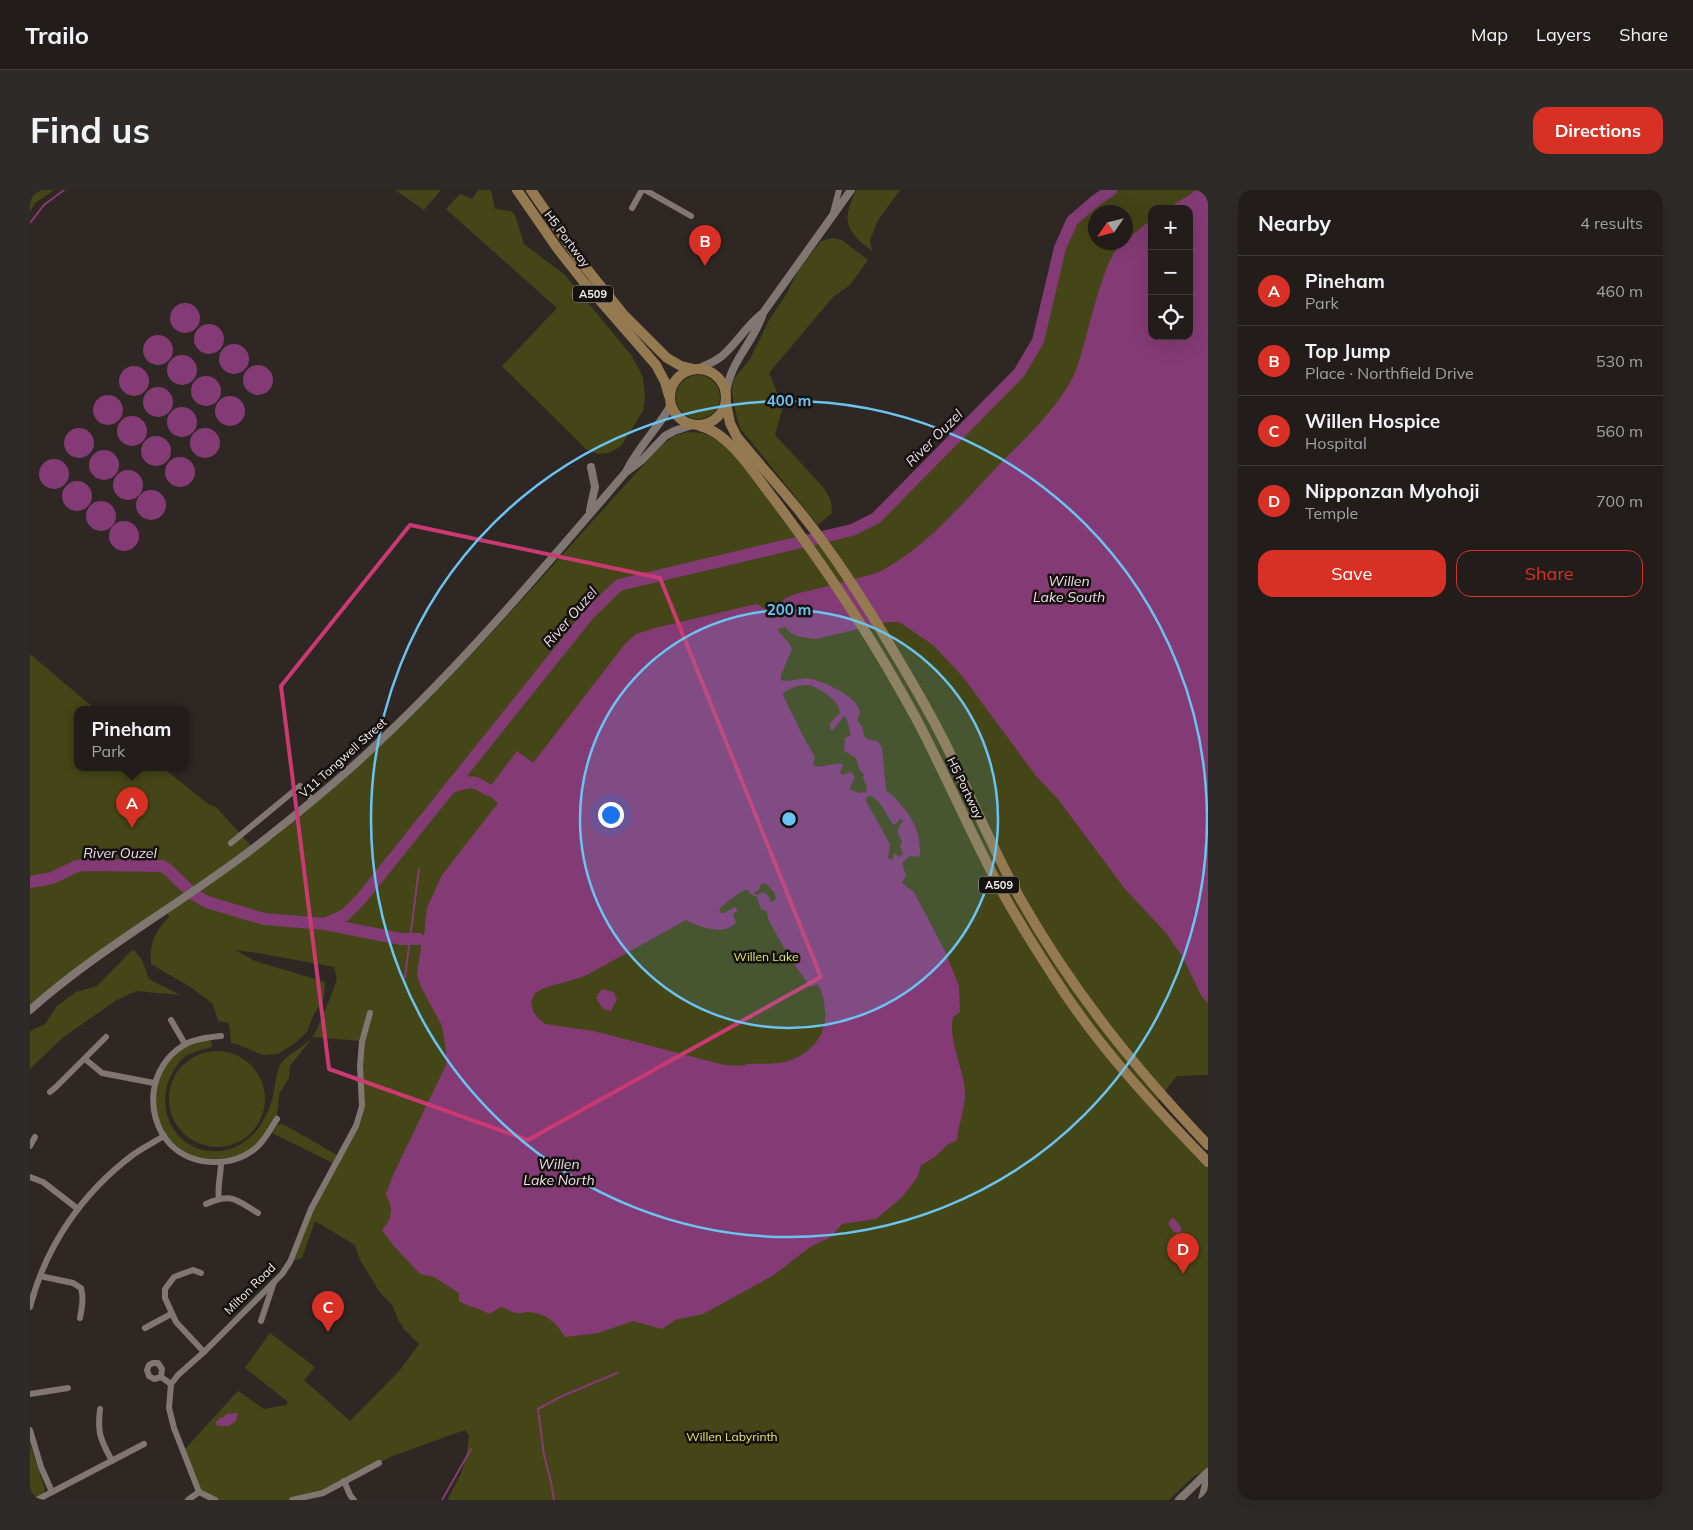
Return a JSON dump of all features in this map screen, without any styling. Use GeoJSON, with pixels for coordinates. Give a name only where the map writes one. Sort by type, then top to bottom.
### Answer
{"type":"FeatureCollection","features":[{"type":"Feature","properties":{"kind":"main road","name":"H5 Portway"},"geometry":{"type":"LineString","coordinates":[[517,190],[557,248],[583,281],[656,366],[665,382],[670,401]]}},
{"type":"Feature","properties":{"kind":"main road","name":"H5 Portway"},"geometry":{"type":"LineString","coordinates":[[531,190],[578,258],[623,314],[667,358],[682,366],[696,369]]}},
{"type":"Feature","properties":{"kind":"main road"},"geometry":{"type":"LineString","coordinates":[[670,401],[670,390],[677,378],[696,369]]}},
{"type":"Feature","properties":{"kind":"main road","name":"A509"},"geometry":{"type":"LineString","coordinates":[[696,369],[711,372],[717,376],[721,381],[726,398]]}},
{"type":"Feature","properties":{"kind":"main road","name":"H5 Portway"},"geometry":{"type":"LineString","coordinates":[[726,398],[733,441]]}},
{"type":"Feature","properties":{"kind":"main road"},"geometry":{"type":"LineString","coordinates":[[696,425],[709,424],[717,419],[722,412],[726,398]]}},
{"type":"Feature","properties":{"kind":"main road","name":"A509"},"geometry":{"type":"LineString","coordinates":[[670,401],[679,418],[696,425]]}},
{"type":"Feature","properties":{"kind":"main road","name":"H5 Portway"},"geometry":{"type":"LineString","coordinates":[[696,425],[713,430],[733,441],[800,512],[847,576],[894,651],[942,737],[1002,864],[1064,970],[1152,1085],[1208,1145]]}},
{"type":"Feature","properties":{"kind":"main road","name":"H5 Portway"},"geometry":{"type":"LineString","coordinates":[[745,455],[837,587],[882,659],[932,750],[990,870],[1025,932],[1072,1004],[1104,1048],[1154,1106],[1208,1162]]}},
{"type":"Feature","properties":{"kind":"street"},"geometry":{"type":"LineString","coordinates":[[632,208],[643,190],[690,216]]}},
{"type":"Feature","properties":{"kind":"street"},"geometry":{"type":"LineString","coordinates":[[831,219],[839,190]]}},
{"type":"Feature","properties":{"kind":"street"},"geometry":{"type":"LineString","coordinates":[[696,369],[720,357],[752,322],[763,313],[851,190]]}},
{"type":"Feature","properties":{"kind":"street"},"geometry":{"type":"LineString","coordinates":[[726,398],[727,383],[732,369],[759,327],[763,313]]}},
{"type":"Feature","properties":{"kind":"street","name":"V11 Tongwell Street"},"geometry":{"type":"LineString","coordinates":[[626,472],[636,453],[663,419],[670,401]]}},
{"type":"Feature","properties":{"kind":"street","name":"V11 Tongwell Street"},"geometry":{"type":"LineString","coordinates":[[30,1010],[75,973],[167,911],[268,837],[313,800],[380,741],[451,669],[498,619],[626,472],[642,460],[665,436],[674,431],[696,425]]}},
{"type":"Feature","properties":{"kind":"street"},"geometry":{"type":"LineString","coordinates":[[590,512],[595,487],[591,467]]}},
{"type":"Feature","properties":{"kind":"street"},"geometry":{"type":"LineString","coordinates":[[231,842],[300,786],[313,800]]}},
{"type":"Feature","properties":{"kind":"street","name":"Milton Road"},"geometry":{"type":"LineString","coordinates":[[171,1384],[274,1281],[290,1262],[311,1209],[356,1126],[362,1106],[360,1066],[362,1042],[370,1013]]}},
{"type":"Feature","properties":{"kind":"street"},"geometry":{"type":"LineString","coordinates":[[171,1020],[185,1044]]}},
{"type":"Feature","properties":{"kind":"street"},"geometry":{"type":"LineString","coordinates":[[221,1036],[185,1044],[165,1062],[154,1083],[153,1108],[156,1121],[164,1136],[171,1145],[191,1157],[210,1162],[230,1161],[252,1152],[259,1146],[277,1119]]}},
{"type":"Feature","properties":{"kind":"street"},"geometry":{"type":"LineString","coordinates":[[50,1092],[106,1037]]}},
{"type":"Feature","properties":{"kind":"street"},"geometry":{"type":"LineString","coordinates":[[85,1059],[102,1073],[154,1083]]}},
{"type":"Feature","properties":{"kind":"street"},"geometry":{"type":"LineString","coordinates":[[30,1307],[31,1296],[52,1247],[78,1209],[113,1172],[136,1153],[164,1136]]}},
{"type":"Feature","properties":{"kind":"street"},"geometry":{"type":"LineString","coordinates":[[30,1146],[35,1137]]}},
{"type":"Feature","properties":{"kind":"street"},"geometry":{"type":"LineString","coordinates":[[219,1199],[217,1188],[221,1176],[221,1162]]}},
{"type":"Feature","properties":{"kind":"street"},"geometry":{"type":"LineString","coordinates":[[30,1177],[43,1182],[78,1209]]}},
{"type":"Feature","properties":{"kind":"street"},"geometry":{"type":"LineString","coordinates":[[206,1204],[232,1197],[258,1213]]}},
{"type":"Feature","properties":{"kind":"street"},"geometry":{"type":"LineString","coordinates":[[200,1273],[193,1270],[174,1277],[165,1289],[165,1298],[172,1314],[186,1334],[204,1352]]}},
{"type":"Feature","properties":{"kind":"street"},"geometry":{"type":"LineString","coordinates":[[40,1276],[73,1283],[81,1288],[83,1305],[80,1318]]}},
{"type":"Feature","properties":{"kind":"street"},"geometry":{"type":"LineString","coordinates":[[261,1321],[274,1281]]}},
{"type":"Feature","properties":{"kind":"street"},"geometry":{"type":"LineString","coordinates":[[145,1328],[172,1314]]}},
{"type":"Feature","properties":{"kind":"street"},"geometry":{"type":"LineString","coordinates":[[160,1377],[171,1384],[169,1408],[174,1428],[199,1492],[215,1500]]}},
{"type":"Feature","properties":{"kind":"street"},"geometry":{"type":"LineString","coordinates":[[30,1394],[68,1388]]}},
{"type":"Feature","properties":{"kind":"street"},"geometry":{"type":"LineString","coordinates":[[100,1410],[98,1425],[100,1438],[112,1461]]}},
{"type":"Feature","properties":{"kind":"street"},"geometry":{"type":"LineString","coordinates":[[30,1430],[41,1467],[52,1492]]}},
{"type":"Feature","properties":{"kind":"street"},"geometry":{"type":"LineString","coordinates":[[38,1500],[144,1444]]}},
{"type":"Feature","properties":{"kind":"street"},"geometry":{"type":"LineString","coordinates":[[292,1500],[323,1493],[379,1463]]}},
{"type":"Feature","properties":{"kind":"street"},"geometry":{"type":"LineString","coordinates":[[1183,1499],[1208,1472]]}},
{"type":"Feature","properties":{"kind":"street"},"geometry":{"type":"LineString","coordinates":[[1202,1500],[1208,1476]]}},
{"type":"Feature","properties":{"kind":"street"},"geometry":{"type":"LineString","coordinates":[[344,1481],[354,1500]]}},
{"type":"Feature","properties":{"kind":"street"},"geometry":{"type":"LineString","coordinates":[[188,1500],[199,1492]]}},
{"type":"Feature","properties":{"kind":"highlighted area"},"geometry":{"type":"Polygon","coordinates":[[[410,525],[660,578],[821,977],[528,1140],[329,1069],[281,686],[410,525]]]}},
{"type":"Feature","properties":{"kind":"green space"},"geometry":{"type":"Polygon","coordinates":[[[30,190],[54,190],[35,203],[30,212],[30,190]]]}},
{"type":"Feature","properties":{"kind":"green space"},"geometry":{"type":"Polygon","coordinates":[[[395,190],[441,190],[424,210],[395,190]]]}},
{"type":"Feature","properties":{"kind":"green space"},"geometry":{"type":"Polygon","coordinates":[[[478,190],[491,190],[495,209],[511,211],[515,215],[524,244],[565,275],[632,356],[643,377],[645,397],[643,411],[621,446],[609,453],[598,454],[586,449],[502,366],[557,308],[446,209],[460,194],[472,199],[478,190]]]}},
{"type":"Feature","properties":{"kind":"green space"},"geometry":{"type":"Polygon","coordinates":[[[856,190],[900,190],[878,220],[870,240],[872,251],[856,238],[849,225],[849,210],[856,190]]]}},
{"type":"Feature","properties":{"kind":"green space","name":"Willen Lake"},"geometry":{"type":"Polygon","coordinates":[[[1111,190],[1208,190],[1208,1075],[1177,1076],[1154,1106],[1208,1162],[1208,1470],[1194,1476],[1169,1500],[448,1500],[465,1462],[469,1435],[465,1430],[390,1457],[336,1486],[292,1500],[215,1500],[199,1492],[183,1451],[238,1391],[264,1409],[286,1405],[288,1402],[245,1368],[270,1333],[315,1367],[304,1380],[350,1421],[400,1370],[419,1344],[405,1330],[398,1320],[393,1306],[379,1291],[360,1260],[355,1245],[315,1221],[302,1258],[290,1262],[311,1209],[362,1107],[359,1041],[313,1037],[290,1066],[289,1078],[279,1094],[277,1119],[259,1146],[240,1157],[200,1160],[171,1145],[153,1108],[159,1071],[185,1044],[211,1037],[212,1047],[184,1057],[171,1075],[165,1106],[168,1119],[174,1130],[193,1147],[206,1151],[220,1151],[231,1149],[241,1144],[257,1130],[268,1112],[272,1101],[277,1071],[282,1062],[312,1038],[337,980],[334,967],[235,950],[255,961],[325,982],[324,998],[314,1014],[307,1032],[295,1043],[278,1054],[263,1055],[231,1043],[229,1023],[218,1021],[213,1004],[192,988],[151,964],[152,944],[160,927],[169,917],[167,911],[30,1010],[30,654],[91,706],[74,706],[74,771],[167,771],[208,804],[216,807],[253,848],[268,837],[271,840],[295,821],[342,781],[410,718],[479,646],[662,445],[674,436],[687,432],[702,433],[730,444],[806,542],[852,530],[876,518],[1019,373],[1038,341],[1060,248],[1072,221],[1088,207],[1088,250],[1133,250],[1133,205],[1090,205],[1111,190]]]}},
{"type":"Feature","properties":{"kind":"green space"},"geometry":{"type":"Polygon","coordinates":[[[833,238],[842,240],[868,260],[850,285],[833,297],[769,373],[783,407],[775,435],[824,488],[831,501],[832,513],[818,525],[740,428],[732,389],[734,379],[750,359],[768,322],[787,293],[798,271],[821,241],[833,238]]]}},
{"type":"Feature","properties":{"kind":"green space"},"geometry":{"type":"Polygon","coordinates":[[[694,375],[702,375],[714,381],[720,397],[714,413],[702,419],[694,419],[682,413],[676,401],[676,393],[682,381],[694,375]]]}},
{"type":"Feature","properties":{"kind":"green space"},"geometry":{"type":"Polygon","coordinates":[[[134,950],[142,960],[149,979],[180,995],[136,991],[115,1001],[61,1039],[30,1069],[30,1031],[45,1024],[57,1006],[76,992],[97,986],[134,950]]]}},
{"type":"Feature","properties":{"kind":"green space"},"geometry":{"type":"Polygon","coordinates":[[[217,1051],[235,1055],[251,1065],[261,1081],[265,1099],[261,1117],[251,1133],[235,1143],[217,1147],[199,1143],[183,1133],[173,1117],[169,1099],[173,1081],[183,1065],[199,1055],[217,1051]]]}},
{"type":"Feature","properties":{"kind":"green space"},"geometry":{"type":"Polygon","coordinates":[[[280,1124],[285,1125],[337,1155],[333,1163],[272,1133],[280,1124]]]}},
{"type":"Feature","properties":{"kind":"green space"},"geometry":{"type":"Polygon","coordinates":[[[30,1444],[45,1489],[44,1493],[30,1499],[30,1444]]]}},
{"type":"Feature","properties":{"kind":"water","name":"Willen Lake South"},"geometry":{"type":"Polygon","coordinates":[[[1197,190],[1208,190],[1208,1003],[1202,997],[1183,958],[1167,934],[1125,889],[1057,798],[1036,776],[963,677],[933,645],[899,622],[888,622],[816,639],[807,638],[793,634],[785,626],[782,621],[780,604],[786,598],[795,594],[867,576],[883,570],[899,560],[929,537],[1037,426],[1057,402],[1073,377],[1109,262],[1116,250],[1133,250],[1133,234],[1148,222],[1148,340],[1193,340],[1193,205],[1173,205],[1197,190]]]}},
{"type":"Feature","properties":{"kind":"water"},"geometry":{"type":"Polygon","coordinates":[[[185,303],[191,304],[199,312],[199,324],[191,332],[185,333],[179,332],[171,324],[170,318],[171,312],[179,304],[185,303]]]}},
{"type":"Feature","properties":{"kind":"water"},"geometry":{"type":"Polygon","coordinates":[[[209,324],[215,325],[223,333],[223,345],[215,353],[209,354],[203,353],[195,345],[194,339],[195,333],[203,325],[209,324]]]}},
{"type":"Feature","properties":{"kind":"water"},"geometry":{"type":"Polygon","coordinates":[[[158,335],[169,339],[173,350],[169,361],[158,365],[147,361],[143,350],[147,339],[158,335]]]}},
{"type":"Feature","properties":{"kind":"water"},"geometry":{"type":"Polygon","coordinates":[[[234,344],[240,345],[248,353],[248,365],[240,373],[234,374],[228,373],[220,365],[219,359],[220,353],[228,345],[234,344]]]}},
{"type":"Feature","properties":{"kind":"water"},"geometry":{"type":"Polygon","coordinates":[[[182,355],[188,356],[196,364],[196,376],[188,384],[182,385],[176,384],[168,376],[167,370],[168,364],[176,356],[182,355]]]}},
{"type":"Feature","properties":{"kind":"water"},"geometry":{"type":"Polygon","coordinates":[[[258,365],[269,369],[273,380],[269,391],[258,395],[247,391],[243,380],[247,369],[258,365]]]}},
{"type":"Feature","properties":{"kind":"water"},"geometry":{"type":"Polygon","coordinates":[[[134,366],[145,370],[149,381],[145,392],[134,396],[123,392],[119,381],[123,370],[134,366]]]}},
{"type":"Feature","properties":{"kind":"water"},"geometry":{"type":"Polygon","coordinates":[[[206,376],[212,377],[220,385],[220,397],[212,405],[206,406],[200,405],[192,397],[191,391],[192,385],[200,377],[206,376]]]}},
{"type":"Feature","properties":{"kind":"water"},"geometry":{"type":"Polygon","coordinates":[[[158,387],[164,388],[172,396],[172,408],[164,416],[158,417],[152,416],[144,408],[143,402],[144,396],[152,388],[158,387]]]}},
{"type":"Feature","properties":{"kind":"water"},"geometry":{"type":"Polygon","coordinates":[[[108,395],[114,396],[122,404],[122,416],[114,424],[108,425],[102,424],[94,416],[93,410],[94,404],[102,396],[108,395]]]}},
{"type":"Feature","properties":{"kind":"water"},"geometry":{"type":"Polygon","coordinates":[[[230,396],[236,397],[244,405],[244,417],[236,425],[230,426],[224,425],[216,417],[215,411],[216,405],[224,397],[230,396]]]}},
{"type":"Feature","properties":{"kind":"water"},"geometry":{"type":"Polygon","coordinates":[[[182,407],[188,408],[196,416],[196,428],[188,436],[182,437],[176,436],[168,428],[167,422],[168,416],[176,408],[182,407]]]}},
{"type":"Feature","properties":{"kind":"water"},"geometry":{"type":"Polygon","coordinates":[[[132,416],[143,420],[147,431],[143,442],[132,446],[121,442],[117,431],[121,420],[132,416]]]}},
{"type":"Feature","properties":{"kind":"water"},"geometry":{"type":"Polygon","coordinates":[[[79,428],[85,429],[93,437],[93,449],[85,457],[79,458],[73,457],[65,449],[64,443],[65,437],[73,429],[79,428]]]}},
{"type":"Feature","properties":{"kind":"water"},"geometry":{"type":"Polygon","coordinates":[[[205,428],[216,432],[220,443],[216,454],[205,458],[194,454],[190,443],[194,432],[205,428]]]}},
{"type":"Feature","properties":{"kind":"water"},"geometry":{"type":"Polygon","coordinates":[[[156,436],[162,437],[170,445],[170,457],[162,465],[156,466],[150,465],[142,457],[141,451],[142,445],[150,437],[156,436]]]}},
{"type":"Feature","properties":{"kind":"water"},"geometry":{"type":"Polygon","coordinates":[[[104,450],[110,451],[118,459],[118,471],[110,479],[104,480],[98,479],[90,471],[89,465],[90,459],[98,451],[104,450]]]}},
{"type":"Feature","properties":{"kind":"water"},"geometry":{"type":"Polygon","coordinates":[[[180,457],[186,458],[194,466],[194,478],[186,486],[180,487],[174,486],[166,478],[165,472],[166,466],[174,458],[180,457]]]}},
{"type":"Feature","properties":{"kind":"water"},"geometry":{"type":"Polygon","coordinates":[[[54,459],[60,460],[68,468],[68,480],[60,488],[54,489],[48,488],[40,480],[39,474],[40,468],[48,460],[54,459]]]}},
{"type":"Feature","properties":{"kind":"water"},"geometry":{"type":"Polygon","coordinates":[[[128,470],[134,471],[142,479],[142,491],[134,499],[128,500],[122,499],[114,491],[113,485],[114,479],[122,471],[128,470]]]}},
{"type":"Feature","properties":{"kind":"water"},"geometry":{"type":"Polygon","coordinates":[[[77,481],[83,482],[91,490],[91,502],[83,510],[77,511],[71,510],[63,502],[62,496],[63,490],[71,482],[77,481]]]}},
{"type":"Feature","properties":{"kind":"water"},"geometry":{"type":"Polygon","coordinates":[[[151,490],[162,494],[166,505],[162,516],[151,520],[140,516],[136,505],[140,494],[151,490]]]}},
{"type":"Feature","properties":{"kind":"water"},"geometry":{"type":"Polygon","coordinates":[[[101,501],[107,502],[115,510],[115,522],[107,530],[101,531],[95,530],[87,522],[86,516],[87,510],[95,502],[101,501]]]}},
{"type":"Feature","properties":{"kind":"water"},"geometry":{"type":"Polygon","coordinates":[[[124,521],[135,525],[139,536],[135,547],[124,551],[113,547],[109,536],[113,525],[124,521]]]}},
{"type":"Feature","properties":{"kind":"water","name":"Willen Lake North"},"geometry":{"type":"Polygon","coordinates":[[[756,604],[766,611],[792,649],[781,675],[781,680],[789,681],[808,678],[818,681],[840,691],[858,706],[860,712],[857,720],[863,728],[864,736],[869,740],[877,741],[882,747],[886,790],[906,811],[917,830],[920,855],[917,857],[910,856],[902,863],[906,875],[902,883],[914,892],[945,951],[959,986],[960,1012],[953,1017],[952,1026],[954,1045],[964,1084],[965,1099],[957,1140],[947,1145],[935,1157],[921,1165],[917,1178],[901,1198],[876,1219],[842,1224],[831,1237],[810,1247],[774,1275],[703,1314],[675,1320],[662,1329],[633,1321],[598,1333],[565,1337],[558,1327],[545,1316],[528,1312],[516,1313],[501,1307],[489,1314],[459,1301],[459,1293],[434,1277],[420,1274],[382,1230],[391,1213],[386,1194],[394,1173],[446,1065],[446,1050],[442,1026],[421,987],[417,974],[422,941],[419,939],[424,936],[427,908],[442,875],[498,803],[486,792],[517,751],[533,763],[625,644],[636,634],[756,604]],[[809,685],[797,686],[784,692],[783,695],[815,757],[813,765],[843,764],[840,773],[842,775],[851,772],[855,778],[849,789],[859,793],[866,792],[867,787],[863,778],[864,774],[860,771],[856,758],[844,751],[845,738],[851,735],[846,717],[844,716],[833,730],[830,729],[830,723],[840,713],[833,699],[824,692],[809,685]],[[869,796],[866,798],[890,844],[888,858],[893,859],[894,853],[899,857],[903,854],[900,846],[902,841],[897,831],[903,820],[900,819],[895,825],[876,799],[869,796]],[[765,883],[760,885],[760,889],[754,893],[757,895],[763,892],[768,896],[770,902],[774,901],[776,898],[774,892],[765,883]],[[745,890],[719,909],[721,913],[735,907],[738,910],[733,914],[736,923],[731,926],[716,930],[699,926],[686,920],[587,975],[544,988],[535,993],[531,1002],[533,1011],[545,1024],[594,1031],[724,1065],[743,1066],[747,1064],[779,1063],[798,1057],[813,1046],[823,1030],[825,1010],[822,993],[817,984],[811,987],[799,971],[768,919],[767,912],[761,909],[757,897],[749,893],[748,890],[745,890]]]}},
{"type":"Feature","properties":{"kind":"water"},"geometry":{"type":"Polygon","coordinates":[[[602,989],[613,992],[617,999],[611,1011],[603,1009],[596,998],[602,989]]]}},
{"type":"Feature","properties":{"kind":"water"},"geometry":{"type":"Polygon","coordinates":[[[1173,1217],[1181,1227],[1181,1232],[1173,1231],[1168,1223],[1173,1217]]]}},
{"type":"Feature","properties":{"kind":"water"},"geometry":{"type":"Polygon","coordinates":[[[238,1413],[236,1421],[229,1426],[217,1426],[216,1422],[226,1414],[238,1413]]]}},
{"type":"Feature","properties":{"kind":"waterway"},"geometry":{"type":"LineString","coordinates":[[30,223],[44,205],[64,190]]}},
{"type":"Feature","properties":{"kind":"waterway","name":"River Ouzel"},"geometry":{"type":"LineString","coordinates":[[30,882],[52,878],[77,866],[162,866],[193,894],[207,902],[264,919],[325,924],[345,915],[361,899],[589,614],[619,585],[852,530],[876,518],[1019,373],[1038,341],[1060,248],[1072,221],[1111,190]]}},
{"type":"Feature","properties":{"kind":"waterway"},"geometry":{"type":"LineString","coordinates":[[774,624],[783,621]]}},
{"type":"Feature","properties":{"kind":"waterway"},"geometry":{"type":"LineString","coordinates":[[452,787],[471,782],[488,790]]}},
{"type":"Feature","properties":{"kind":"waterway"},"geometry":{"type":"LineString","coordinates":[[405,977],[419,869]]}},
{"type":"Feature","properties":{"kind":"waterway"},"geometry":{"type":"LineString","coordinates":[[325,924],[401,939],[419,939]]}},
{"type":"Feature","properties":{"kind":"waterway"},"geometry":{"type":"LineString","coordinates":[[554,1500],[544,1455],[538,1409],[560,1397],[617,1373]]}},
{"type":"Feature","properties":{"kind":"waterway"},"geometry":{"type":"LineString","coordinates":[[442,1500],[471,1449]]}},
{"type":"Feature","properties":{"kind":"place","name":"Top Jump"},"geometry":{"type":"Point","coordinates":[705,266]}},
{"type":"Feature","properties":{"kind":"place","name":"Pineham"},"geometry":{"type":"Point","coordinates":[132,828]}},
{"type":"Feature","properties":{"kind":"place","name":"Nipponzan Myohoji"},"geometry":{"type":"Point","coordinates":[1183,1274]}},
{"type":"Feature","properties":{"kind":"place","name":"Willen Hospice"},"geometry":{"type":"Point","coordinates":[328,1332]}},
{"type":"Feature","properties":{"kind":"park label","name":"Willen Labyrinth"},"geometry":{"type":"Point","coordinates":[732,1437]}}]}
